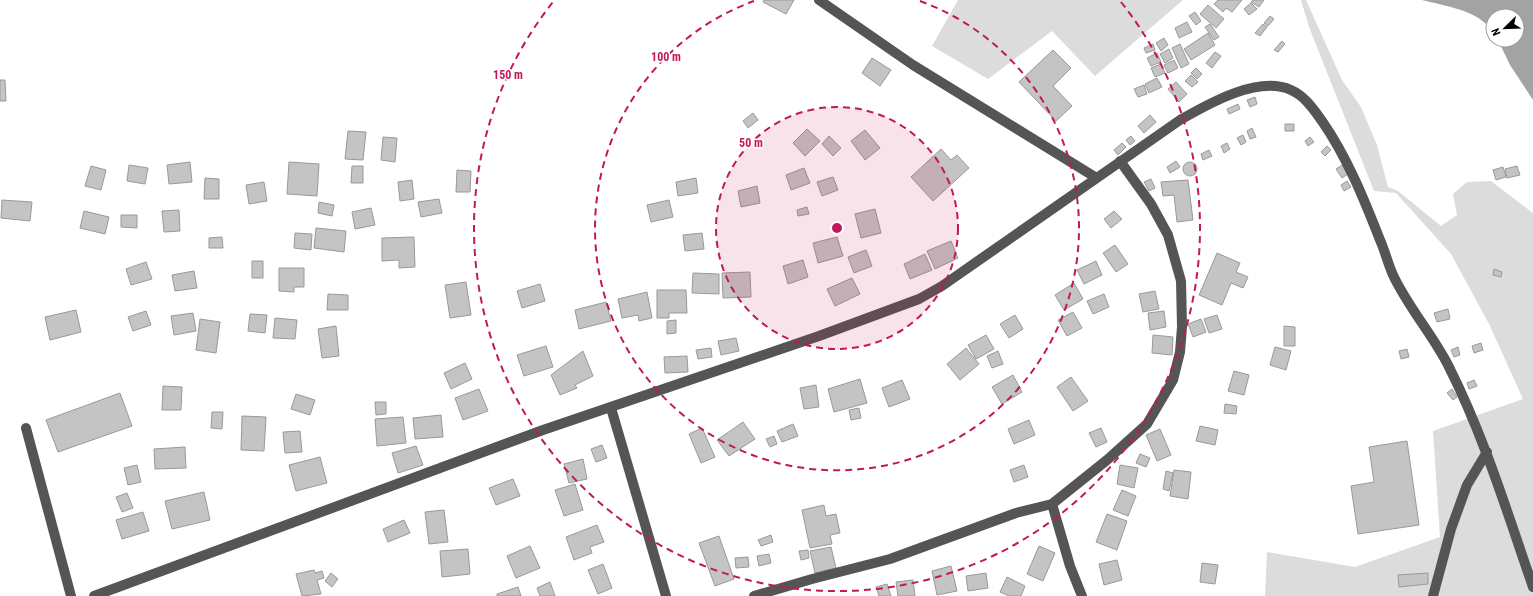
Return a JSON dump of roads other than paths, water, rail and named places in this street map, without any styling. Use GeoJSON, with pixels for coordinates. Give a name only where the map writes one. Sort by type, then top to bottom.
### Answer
{"type":"FeatureCollection","features":[{"type":"Feature","properties":{"kind":"street"},"geometry":{"type":"LineString","coordinates":[[819,0],[913,65],[1096,177]]}},
{"type":"Feature","properties":{"kind":"street"},"geometry":{"type":"LineString","coordinates":[[94,596],[543,430],[611,408],[919,299],[942,286],[1096,177],[1180,120],[1211,103],[1245,90],[1270,86],[1291,90],[1310,104],[1332,136],[1358,184],[1394,276],[1447,364],[1487,452],[1533,587]]}},
{"type":"Feature","properties":{"kind":"street"},"geometry":{"type":"LineString","coordinates":[[754,596],[812,578],[890,559],[1016,513],[1052,504],[1107,460],[1147,424],[1173,380],[1180,352],[1182,327],[1181,282],[1168,235],[1151,204],[1120,161]]}},
{"type":"Feature","properties":{"kind":"street"},"geometry":{"type":"LineString","coordinates":[[611,408],[666,596]]}},
{"type":"Feature","properties":{"kind":"street"},"geometry":{"type":"LineString","coordinates":[[26,428],[71,596]]}},
{"type":"Feature","properties":{"kind":"street"},"geometry":{"type":"LineString","coordinates":[[1433,596],[1449,536],[1467,486],[1487,452]]}},
{"type":"Feature","properties":{"kind":"street"},"geometry":{"type":"LineString","coordinates":[[1052,504],[1070,566],[1082,596]]}}]}
